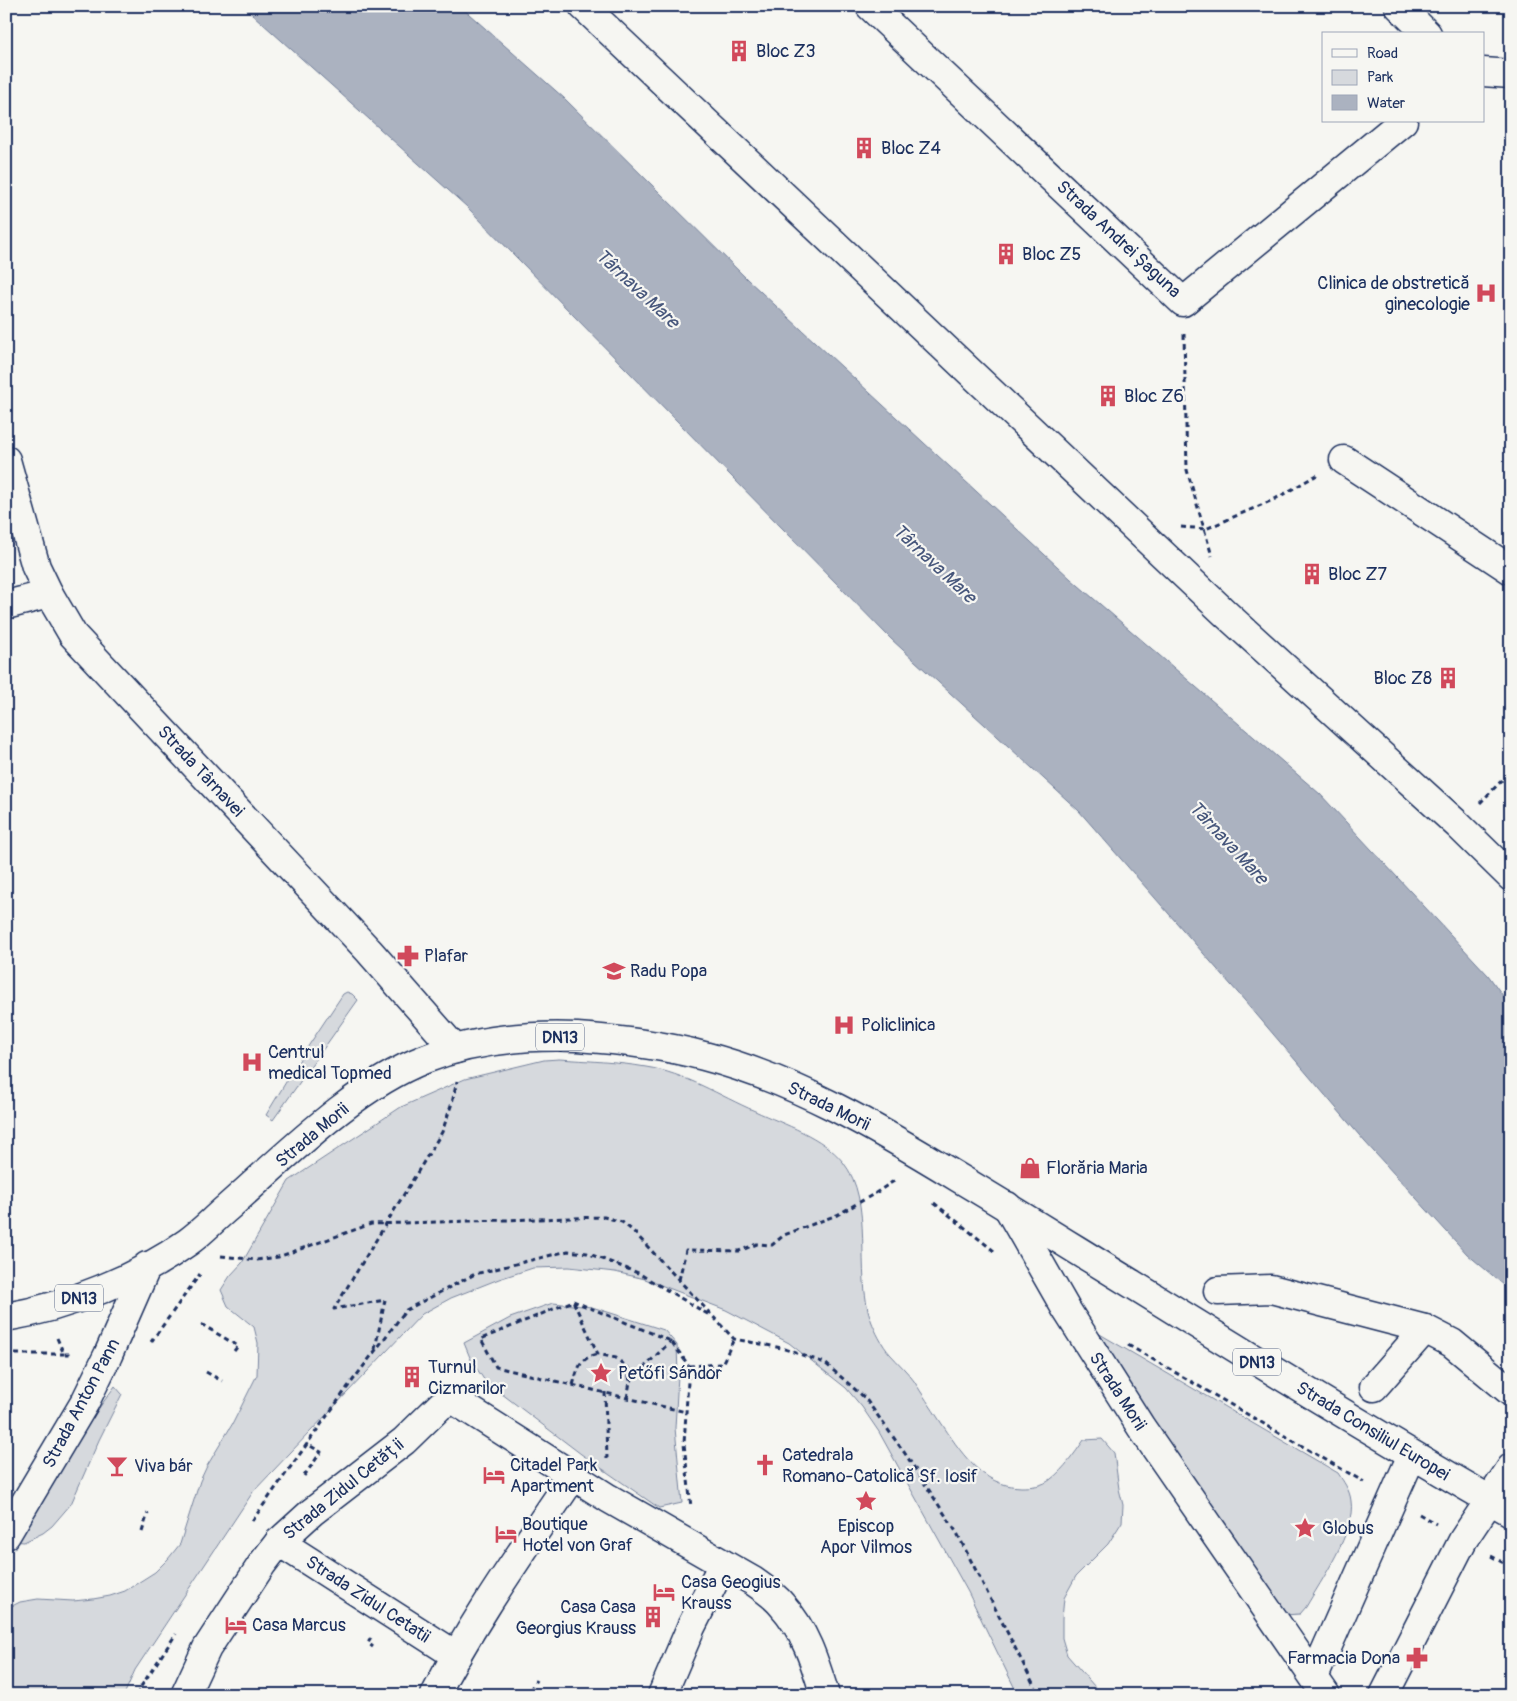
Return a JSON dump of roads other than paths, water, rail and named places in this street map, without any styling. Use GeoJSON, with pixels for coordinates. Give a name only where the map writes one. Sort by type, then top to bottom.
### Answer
{"type":"FeatureCollection","features":[{"type":"Feature","properties":{"kind":"main road"},"geometry":{"type":"LineString","coordinates":[[583,6],[1227,615],[1458,825],[1511,877]]}},
{"type":"Feature","properties":{"kind":"main road","name":"Strada Andrei Șaguna"},"geometry":{"type":"LineString","coordinates":[[870,6],[1184,302],[1402,122]]}},
{"type":"Feature","properties":{"kind":"main road"},"geometry":{"type":"LineString","coordinates":[[1399,6],[1425,32]]}},
{"type":"Feature","properties":{"kind":"main road"},"geometry":{"type":"LineString","coordinates":[[1484,72],[1511,74]]}},
{"type":"Feature","properties":{"kind":"main road","name":"Strada Târnavei"},"geometry":{"type":"LineString","coordinates":[[6,460],[36,567],[73,635],[369,951],[454,1049]]}},
{"type":"Feature","properties":{"kind":"main road"},"geometry":{"type":"LineString","coordinates":[[1344,460],[1511,570]]}},
{"type":"Feature","properties":{"kind":"main road"},"geometry":{"type":"LineString","coordinates":[[6,605],[49,594]]}},
{"type":"Feature","properties":{"kind":"main road","name":"Strada Morii"},"geometry":{"type":"LineString","coordinates":[[147,1266],[189,1242],[304,1140],[364,1093],[391,1074],[424,1059],[454,1049],[496,1040],[558,1036],[604,1039],[652,1045],[704,1056],[756,1073],[808,1094],[850,1114],[918,1152],[1007,1206],[1066,1309],[1141,1427],[1320,1686]]}},
{"type":"Feature","properties":{"kind":"main road","name":"Strada Consiliul Europei"},"geometry":{"type":"LineString","coordinates":[[1007,1206],[1259,1363],[1500,1506]]}},
{"type":"Feature","properties":{"kind":"main road","name":"DN13"},"geometry":{"type":"LineString","coordinates":[[6,1317],[45,1309],[79,1297],[113,1284],[147,1266]]}},
{"type":"Feature","properties":{"kind":"main road","name":"Strada Anton Pann"},"geometry":{"type":"LineString","coordinates":[[6,1535],[89,1395],[147,1266]]}},
{"type":"Feature","properties":{"kind":"main road"},"geometry":{"type":"LineString","coordinates":[[1218,1291],[1271,1289],[1425,1329],[1452,1343],[1511,1392]]}},
{"type":"Feature","properties":{"kind":"main road"},"geometry":{"type":"LineString","coordinates":[[1374,1387],[1425,1329]]}},
{"type":"Feature","properties":{"kind":"main road","name":"Strada Zidul Cetății"},"geometry":{"type":"LineString","coordinates":[[185,1695],[207,1648],[262,1564],[279,1542],[312,1512],[404,1441],[441,1405],[454,1400],[573,1476]]}},
{"type":"Feature","properties":{"kind":"main road","name":"Strada Morii"},"geometry":{"type":"LineString","coordinates":[[1320,1686],[1412,1455]]}},
{"type":"Feature","properties":{"kind":"main road"},"geometry":{"type":"LineString","coordinates":[[1384,1695],[1463,1540],[1500,1506],[1511,1468]]}},
{"type":"Feature","properties":{"kind":"main road"},"geometry":{"type":"LineString","coordinates":[[435,1695],[456,1656],[495,1593],[573,1476],[752,1581],[774,1597],[798,1627],[813,1657],[825,1695]]}},
{"type":"Feature","properties":{"kind":"main road","name":"Strada Zidul Cetatii"},"geometry":{"type":"LineString","coordinates":[[279,1542],[456,1656]]}},
{"type":"Feature","properties":{"kind":"main road"},"geometry":{"type":"LineString","coordinates":[[662,1695],[691,1627],[723,1564]]}},
{"type":"Feature","properties":{"kind":"water","name":"Târnava Mare"},"geometry":{"type":"Polygon","coordinates":[[[243,6],[460,6],[564,98],[748,280],[1071,579],[1320,794],[1488,975],[1511,1007],[1511,1291],[1467,1254],[1365,1142],[1079,811],[891,639],[467,207],[243,6]]]}},
{"type":"Feature","properties":{"kind":"place","name":"Bloc Z3"},"geometry":{"type":"Point","coordinates":[739,51]}},
{"type":"Feature","properties":{"kind":"place","name":"Bloc Z4"},"geometry":{"type":"Point","coordinates":[864,148]}},
{"type":"Feature","properties":{"kind":"place","name":"Bloc Z5"},"geometry":{"type":"Point","coordinates":[1006,254]}},
{"type":"Feature","properties":{"kind":"place","name":"Clinica de obstretică ginecologie"},"geometry":{"type":"Point","coordinates":[1486,293]}},
{"type":"Feature","properties":{"kind":"place","name":"Bloc Z6"},"geometry":{"type":"Point","coordinates":[1108,396]}},
{"type":"Feature","properties":{"kind":"place","name":"Bloc Z7"},"geometry":{"type":"Point","coordinates":[1312,574]}},
{"type":"Feature","properties":{"kind":"place","name":"Bloc Z8"},"geometry":{"type":"Point","coordinates":[1448,678]}},
{"type":"Feature","properties":{"kind":"place","name":"Plafar"},"geometry":{"type":"Point","coordinates":[408,956]}},
{"type":"Feature","properties":{"kind":"place","name":"Radu Popa"},"geometry":{"type":"Point","coordinates":[614,971]}},
{"type":"Feature","properties":{"kind":"place","name":"Policlinica"},"geometry":{"type":"Point","coordinates":[844,1025]}},
{"type":"Feature","properties":{"kind":"place","name":"Centrul medical Topmed"},"geometry":{"type":"Point","coordinates":[252,1062]}},
{"type":"Feature","properties":{"kind":"place","name":"Florăria Maria"},"geometry":{"type":"Point","coordinates":[1030,1168]}},
{"type":"Feature","properties":{"kind":"place","name":"Petőfi Sándor"},"geometry":{"type":"Point","coordinates":[601,1373]}},
{"type":"Feature","properties":{"kind":"place","name":"Turnul Cizmarilor"},"geometry":{"type":"Point","coordinates":[412,1377]}},
{"type":"Feature","properties":{"kind":"place","name":"Catedrala Romano-Catolică Sf. Iosif"},"geometry":{"type":"Point","coordinates":[765,1465]}},
{"type":"Feature","properties":{"kind":"place","name":"Viva bár"},"geometry":{"type":"Point","coordinates":[117,1466]}},
{"type":"Feature","properties":{"kind":"place","name":"Citadel Park Apartment"},"geometry":{"type":"Point","coordinates":[494,1475]}},
{"type":"Feature","properties":{"kind":"place","name":"Episcop Apor Vilmos"},"geometry":{"type":"Point","coordinates":[866,1501]}},
{"type":"Feature","properties":{"kind":"place","name":"Globus"},"geometry":{"type":"Point","coordinates":[1305,1528]}},
{"type":"Feature","properties":{"kind":"place","name":"Boutique Hotel von Graf"},"geometry":{"type":"Point","coordinates":[506,1534]}},
{"type":"Feature","properties":{"kind":"place","name":"Casa Geogius Krauss"},"geometry":{"type":"Point","coordinates":[664,1592]}},
{"type":"Feature","properties":{"kind":"place","name":"Casa Casa Georgius Krauss"},"geometry":{"type":"Point","coordinates":[653,1617]}},
{"type":"Feature","properties":{"kind":"place","name":"Casa Marcus"},"geometry":{"type":"Point","coordinates":[236,1625]}},
{"type":"Feature","properties":{"kind":"place","name":"Farmacia Dona"},"geometry":{"type":"Point","coordinates":[1417,1658]}}]}
